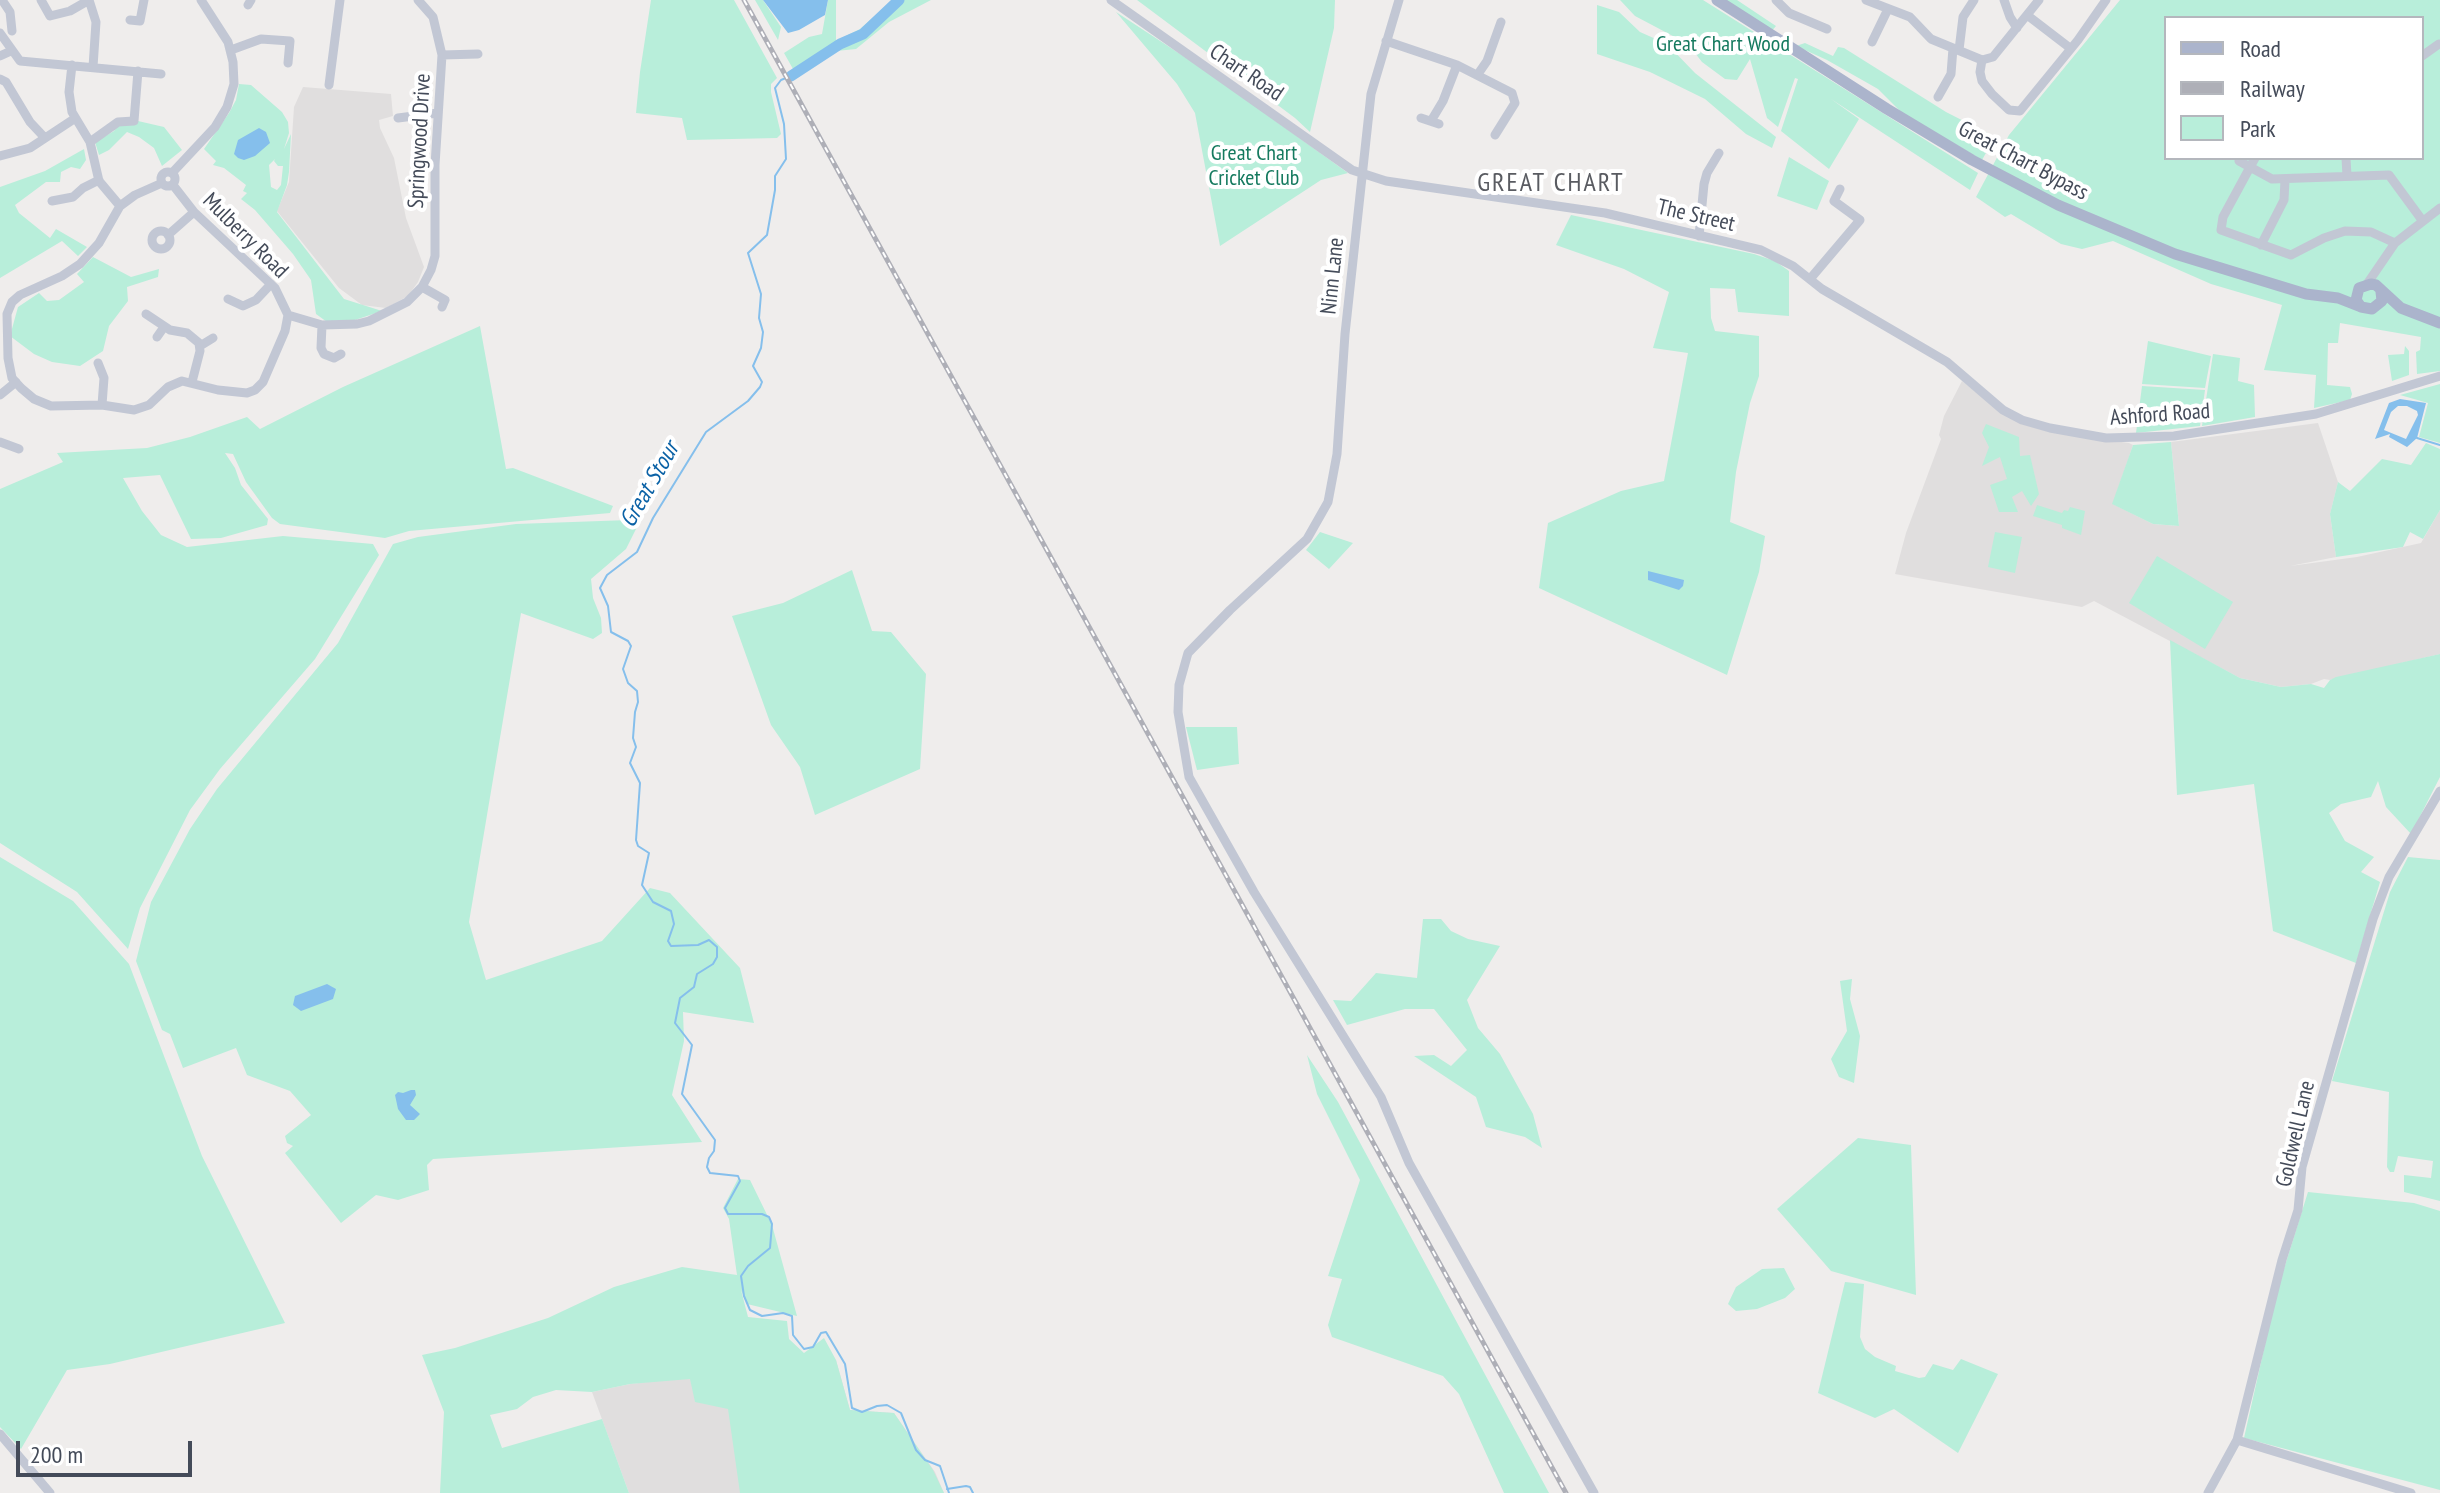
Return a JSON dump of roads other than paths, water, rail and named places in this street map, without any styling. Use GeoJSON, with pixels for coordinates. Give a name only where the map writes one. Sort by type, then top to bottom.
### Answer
{"type":"FeatureCollection","features":[{"type":"Feature","properties":{"kind":"main road","name":"Great Chart Bypass"},"geometry":{"type":"LineString","coordinates":[[1717,0],[1972,160],[2058,205],[2189,259],[2306,294],[2338,298],[2361,307]]}},
{"type":"Feature","properties":{"kind":"main road","name":"Great Chart Bypass"},"geometry":{"type":"LineString","coordinates":[[2338,298],[2362,288]]}},
{"type":"Feature","properties":{"kind":"main road"},"geometry":{"type":"LineString","coordinates":[[2401,308],[2368,310],[2356,300],[2362,288],[2380,290],[2401,308],[2440,323]]}},
{"type":"Feature","properties":{"kind":"main road"},"geometry":{"type":"LineString","coordinates":[[2376,308],[2382,301],[2380,290]]}},
{"type":"Feature","properties":{"kind":"street"},"geometry":{"type":"LineString","coordinates":[[3,0],[13,21],[12,31]]}},
{"type":"Feature","properties":{"kind":"street"},"geometry":{"type":"LineString","coordinates":[[41,0],[50,16],[70,11],[89,0],[96,22],[93,67]]}},
{"type":"Feature","properties":{"kind":"street"},"geometry":{"type":"LineString","coordinates":[[130,20],[140,21],[144,0]]}},
{"type":"Feature","properties":{"kind":"street"},"geometry":{"type":"LineString","coordinates":[[201,0],[231,50],[235,77],[227,107],[196,151],[172,173],[163,174],[168,184],[135,195],[120,206],[99,243],[80,264],[20,295],[9,307],[8,358],[12,378],[34,399],[51,406],[102,405],[134,410],[143,408],[172,384],[192,382],[239,393],[255,390],[269,371],[288,315],[322,325],[357,324],[401,307],[422,287],[446,302]]}},
{"type":"Feature","properties":{"kind":"street"},"geometry":{"type":"LineString","coordinates":[[329,85],[340,0]]}},
{"type":"Feature","properties":{"kind":"street","name":"Springwood Drive"},"geometry":{"type":"LineString","coordinates":[[418,0],[433,17],[442,55],[437,113],[435,256],[422,287]]}},
{"type":"Feature","properties":{"kind":"street","name":"Chart Road"},"geometry":{"type":"LineString","coordinates":[[1111,0],[1352,170],[1363,174]]}},
{"type":"Feature","properties":{"kind":"street","name":"Ninn Lane"},"geometry":{"type":"LineString","coordinates":[[1399,0],[1373,82],[1341,381],[1337,454],[1328,502],[1307,539],[1188,653],[1179,685],[1178,712],[1189,777],[1254,892],[1381,1097],[1409,1163],[1594,1493]]}},
{"type":"Feature","properties":{"kind":"street"},"geometry":{"type":"LineString","coordinates":[[1866,0],[1910,17],[1931,39],[1982,60],[1993,57],[2039,0]]}},
{"type":"Feature","properties":{"kind":"street"},"geometry":{"type":"LineString","coordinates":[[1938,97],[1951,74],[1963,17],[1974,0]]}},
{"type":"Feature","properties":{"kind":"street"},"geometry":{"type":"LineString","coordinates":[[2004,0],[2017,28]]}},
{"type":"Feature","properties":{"kind":"street"},"geometry":{"type":"LineString","coordinates":[[1982,60],[1982,81],[1992,94],[2015,112],[2023,108],[2106,0]]}},
{"type":"Feature","properties":{"kind":"street"},"geometry":{"type":"LineString","coordinates":[[1780,2],[1800,19],[1827,29]]}},
{"type":"Feature","properties":{"kind":"street"},"geometry":{"type":"LineString","coordinates":[[1872,42],[1888,9]]}},
{"type":"Feature","properties":{"kind":"street"},"geometry":{"type":"LineString","coordinates":[[2028,14],[2070,48]]}},
{"type":"Feature","properties":{"kind":"street"},"geometry":{"type":"LineString","coordinates":[[1478,74],[1502,28]]}},
{"type":"Feature","properties":{"kind":"street"},"geometry":{"type":"LineString","coordinates":[[0,33],[20,61],[161,74]]}},
{"type":"Feature","properties":{"kind":"street"},"geometry":{"type":"LineString","coordinates":[[231,50],[261,39],[290,41],[288,63]]}},
{"type":"Feature","properties":{"kind":"street"},"geometry":{"type":"LineString","coordinates":[[1386,41],[1457,65],[1510,92],[1515,98],[1514,106],[1500,131]]}},
{"type":"Feature","properties":{"kind":"street"},"geometry":{"type":"LineString","coordinates":[[0,56],[11,51]]}},
{"type":"Feature","properties":{"kind":"street"},"geometry":{"type":"LineString","coordinates":[[442,55],[472,52]]}},
{"type":"Feature","properties":{"kind":"street"},"geometry":{"type":"LineString","coordinates":[[72,65],[70,98],[74,119],[90,142],[103,188],[120,206]]}},
{"type":"Feature","properties":{"kind":"street"},"geometry":{"type":"LineString","coordinates":[[1430,121],[1443,101],[1457,65]]}},
{"type":"Feature","properties":{"kind":"street"},"geometry":{"type":"LineString","coordinates":[[90,142],[118,122],[134,121],[138,71]]}},
{"type":"Feature","properties":{"kind":"street"},"geometry":{"type":"LineString","coordinates":[[0,79],[6,82],[30,122],[45,138]]}},
{"type":"Feature","properties":{"kind":"street"},"geometry":{"type":"LineString","coordinates":[[408,105],[410,116]]}},
{"type":"Feature","properties":{"kind":"street"},"geometry":{"type":"LineString","coordinates":[[398,118],[437,113]]}},
{"type":"Feature","properties":{"kind":"street"},"geometry":{"type":"LineString","coordinates":[[0,156],[30,148],[74,119]]}},
{"type":"Feature","properties":{"kind":"street"},"geometry":{"type":"LineString","coordinates":[[1699,236],[1704,184],[1719,153]]}},
{"type":"Feature","properties":{"kind":"street"},"geometry":{"type":"LineString","coordinates":[[2254,160],[2220,225],[2221,230],[2291,255],[2345,231],[2371,232],[2395,243]]}},
{"type":"Feature","properties":{"kind":"street"},"geometry":{"type":"LineString","coordinates":[[2346,160],[2347,176]]}},
{"type":"Feature","properties":{"kind":"street"},"geometry":{"type":"LineString","coordinates":[[2239,161],[2272,179],[2389,175],[2422,220]]}},
{"type":"Feature","properties":{"kind":"street","name":"The Street"},"geometry":{"type":"LineString","coordinates":[[1363,174],[1386,181],[1605,213],[1761,250],[1793,266],[1822,289]]}},
{"type":"Feature","properties":{"kind":"street"},"geometry":{"type":"LineString","coordinates":[[57,204],[99,180]]}},
{"type":"Feature","properties":{"kind":"street"},"geometry":{"type":"LineString","coordinates":[[2261,245],[2284,200],[2285,180]]}},
{"type":"Feature","properties":{"kind":"street","name":"Mulberry Road"},"geometry":{"type":"LineString","coordinates":[[168,184],[271,284],[288,315]]}},
{"type":"Feature","properties":{"kind":"street"},"geometry":{"type":"LineString","coordinates":[[1810,279],[1860,220],[1834,201],[1840,189]]}},
{"type":"Feature","properties":{"kind":"street"},"geometry":{"type":"LineString","coordinates":[[2362,288],[2395,243],[2440,208]]}},
{"type":"Feature","properties":{"kind":"street"},"geometry":{"type":"LineString","coordinates":[[168,235],[194,212]]}},
{"type":"Feature","properties":{"kind":"street"},"geometry":{"type":"LineString","coordinates":[[2377,269],[2380,290]]}},
{"type":"Feature","properties":{"kind":"street"},"geometry":{"type":"LineString","coordinates":[[228,299],[244,311],[271,284]]}},
{"type":"Feature","properties":{"kind":"street","name":"Ashford Road"},"geometry":{"type":"LineString","coordinates":[[1822,289],[1947,362],[2013,416],[2050,428],[2106,438],[2174,436],[2316,414],[2440,376]]}},
{"type":"Feature","properties":{"kind":"street"},"geometry":{"type":"LineString","coordinates":[[146,314],[164,327],[187,333],[200,346]]}},
{"type":"Feature","properties":{"kind":"street"},"geometry":{"type":"LineString","coordinates":[[322,325],[321,350],[337,359]]}},
{"type":"Feature","properties":{"kind":"street"},"geometry":{"type":"LineString","coordinates":[[157,337],[164,327]]}},
{"type":"Feature","properties":{"kind":"street"},"geometry":{"type":"LineString","coordinates":[[192,382],[200,346],[213,338]]}},
{"type":"Feature","properties":{"kind":"street"},"geometry":{"type":"LineString","coordinates":[[97,362],[104,378],[102,405]]}},
{"type":"Feature","properties":{"kind":"street"},"geometry":{"type":"LineString","coordinates":[[0,395],[16,382]]}},
{"type":"Feature","properties":{"kind":"street"},"geometry":{"type":"LineString","coordinates":[[4,448],[19,449]]}},
{"type":"Feature","properties":{"kind":"street","name":"Goldwell Lane"},"geometry":{"type":"LineString","coordinates":[[2208,1493],[2237,1440],[2282,1260],[2298,1210],[2302,1167],[2373,919],[2389,877],[2440,791]]}},
{"type":"Feature","properties":{"kind":"street"},"geometry":{"type":"LineString","coordinates":[[0,1434],[50,1493]]}},
{"type":"Feature","properties":{"kind":"street"},"geometry":{"type":"LineString","coordinates":[[2237,1440],[2411,1493]]}},
{"type":"Feature","properties":{"kind":"water"},"geometry":{"type":"Polygon","coordinates":[[[763,0],[828,0],[825,15],[788,33],[763,0]]]}},
{"type":"Feature","properties":{"kind":"water"},"geometry":{"type":"Polygon","coordinates":[[[259,128],[266,132],[270,143],[255,156],[244,160],[238,158],[234,154],[238,140],[259,128]]]}},
{"type":"Feature","properties":{"kind":"water"},"geometry":{"type":"Polygon","coordinates":[[[2400,399],[2426,403],[2417,438],[2407,447],[2389,437],[2390,434],[2375,439],[2389,403],[2400,399]],[[2398,406],[2391,412],[2384,430],[2406,439],[2418,415],[2417,411],[2398,406]]]}},
{"type":"Feature","properties":{"kind":"water"},"geometry":{"type":"Polygon","coordinates":[[[1648,571],[1684,580],[1683,586],[1679,590],[1648,580],[1648,571]]]}},
{"type":"Feature","properties":{"kind":"water"},"geometry":{"type":"Polygon","coordinates":[[[327,984],[336,989],[333,999],[301,1011],[293,1005],[295,996],[327,984]]]}},
{"type":"Feature","properties":{"kind":"water"},"geometry":{"type":"Polygon","coordinates":[[[415,1090],[416,1095],[410,1105],[420,1114],[414,1120],[406,1120],[398,1109],[395,1095],[415,1090]]]}},
{"type":"Feature","properties":{"kind":"waterway","name":"Great Stour"},"geometry":{"type":"LineString","coordinates":[[791,76],[840,44],[863,34],[899,0]]}},
{"type":"Feature","properties":{"kind":"waterway","name":"Great Stour"},"geometry":{"type":"LineString","coordinates":[[791,76],[781,80],[775,88],[784,124],[786,159],[775,176],[767,235],[748,253],[761,294],[759,318],[763,332],[761,348],[753,366],[762,382],[748,401],[706,432],[653,518],[637,552],[607,575],[600,588],[608,606],[611,632],[631,646],[623,669],[628,683],[637,691],[638,702],[633,738],[636,747],[630,763],[640,783],[636,840],[638,846],[649,853],[642,885],[653,902],[671,911],[674,924],[668,941],[671,946],[698,945],[709,940],[717,947],[713,964],[697,974],[694,987],[680,998],[675,1023],[692,1045],[682,1094],[715,1140],[707,1167],[710,1173],[738,1176],[740,1181],[725,1208],[728,1214],[762,1214],[769,1217],[772,1224],[770,1248],[741,1276],[744,1296],[750,1310],[762,1316],[783,1313],[792,1316],[793,1335],[804,1349],[813,1347],[821,1333],[826,1332],[845,1364],[852,1408],[862,1412],[887,1405],[901,1413],[916,1450],[925,1460],[940,1466],[949,1493]]}},
{"type":"Feature","properties":{"kind":"waterway"},"geometry":{"type":"LineString","coordinates":[[2417,438],[2440,445]]}},
{"type":"Feature","properties":{"kind":"waterway"},"geometry":{"type":"LineString","coordinates":[[947,1489],[966,1486],[973,1493]]}},
{"type":"Feature","properties":{"kind":"railway"},"geometry":{"type":"LineString","coordinates":[[744,0],[1566,1493]]}},
{"type":"Feature","properties":{"kind":"district","name":"GREAT CHART"},"geometry":{"type":"Point","coordinates":[1551,184]}},
{"type":"Feature","properties":{"kind":"park label","name":"Great Chart Wood"},"geometry":{"type":"Point","coordinates":[1723,45]}},
{"type":"Feature","properties":{"kind":"park label","name":"Great Chart Cricket Club"},"geometry":{"type":"Point","coordinates":[1254,166]}}]}
